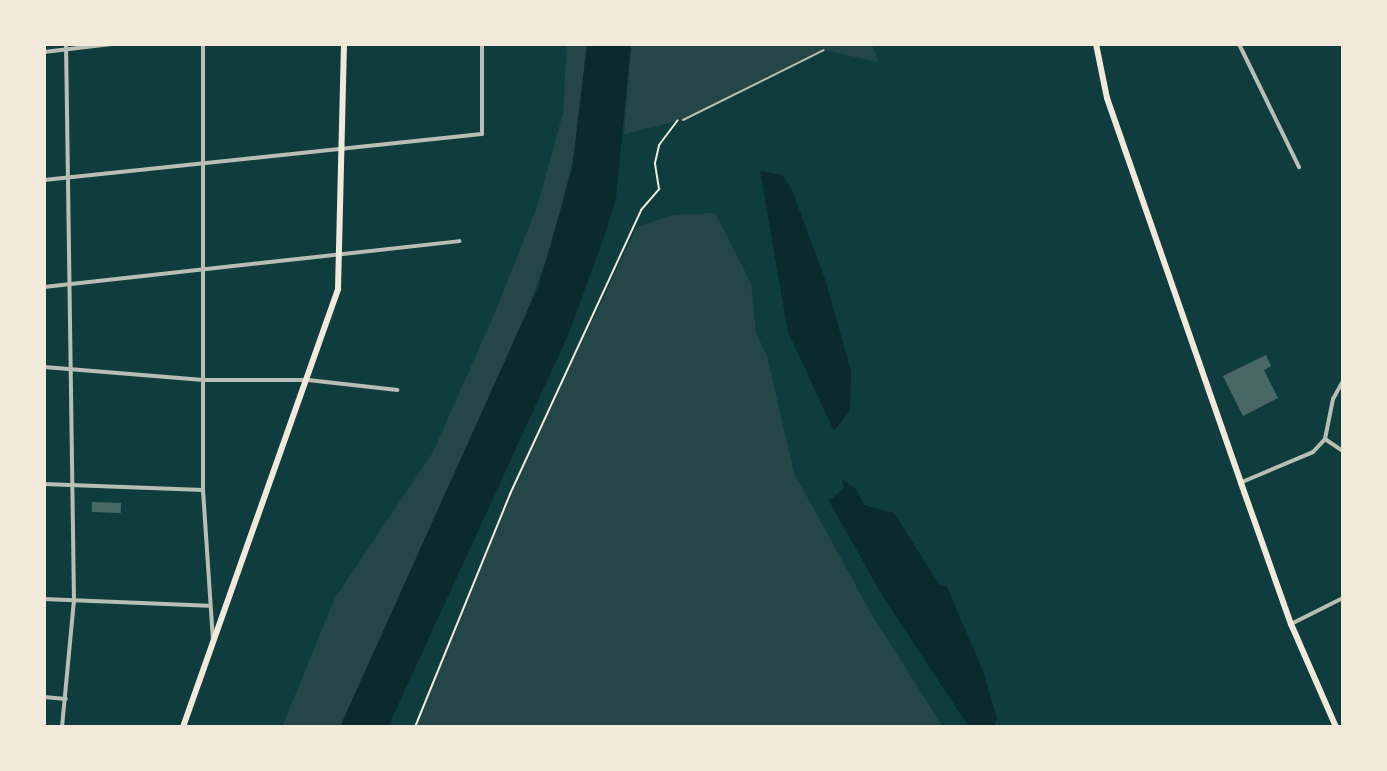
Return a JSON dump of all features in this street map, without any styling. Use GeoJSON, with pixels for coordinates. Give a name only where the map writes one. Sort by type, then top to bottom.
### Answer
{"type":"FeatureCollection","features":[{"type":"Feature","properties":{"kind":"main road"},"geometry":{"type":"LineString","coordinates":[[183,727],[338,289],[342,254],[344,44]]}},
{"type":"Feature","properties":{"kind":"main road"},"geometry":{"type":"LineString","coordinates":[[1096,44],[1107,98],[1241,483],[1291,624],[1336,727]]}},
{"type":"Feature","properties":{"kind":"street"},"geometry":{"type":"LineString","coordinates":[[44,52],[112,44]]}},
{"type":"Feature","properties":{"kind":"street"},"geometry":{"type":"LineString","coordinates":[[203,44],[203,490],[208,606],[213,641]]}},
{"type":"Feature","properties":{"kind":"street"},"geometry":{"type":"LineString","coordinates":[[44,180],[205,160],[482,134],[482,44]]}},
{"type":"Feature","properties":{"kind":"street"},"geometry":{"type":"LineString","coordinates":[[1239,44],[1299,167]]}},
{"type":"Feature","properties":{"kind":"street"},"geometry":{"type":"LineString","coordinates":[[62,727],[74,601],[66,47]]}},
{"type":"Feature","properties":{"kind":"street"},"geometry":{"type":"LineString","coordinates":[[44,287],[459,241]]}},
{"type":"Feature","properties":{"kind":"street"},"geometry":{"type":"LineString","coordinates":[[44,367],[203,380],[308,380],[397,390]]}},
{"type":"Feature","properties":{"kind":"street"},"geometry":{"type":"LineString","coordinates":[[1241,483],[1293,464],[1325,439],[1333,399],[1343,381]]}},
{"type":"Feature","properties":{"kind":"street"},"geometry":{"type":"LineString","coordinates":[[1325,439],[1343,451]]}},
{"type":"Feature","properties":{"kind":"street"},"geometry":{"type":"LineString","coordinates":[[44,484],[203,490]]}},
{"type":"Feature","properties":{"kind":"street"},"geometry":{"type":"LineString","coordinates":[[1291,624],[1343,598]]}},
{"type":"Feature","properties":{"kind":"street"},"geometry":{"type":"LineString","coordinates":[[44,599],[208,606]]}},
{"type":"Feature","properties":{"kind":"street"},"geometry":{"type":"LineString","coordinates":[[44,697],[66,699]]}},
{"type":"Feature","properties":{"kind":"lane"},"geometry":{"type":"LineString","coordinates":[[683,120],[824,50]]}},
{"type":"Feature","properties":{"kind":"path"},"geometry":{"type":"LineString","coordinates":[[415,727],[510,494],[641,210],[659,189],[655,163],[659,145],[673,121],[683,120]]}},
{"type":"Feature","properties":{"kind":"shaded area"},"geometry":{"type":"Polygon","coordinates":[[[567,44],[587,44],[576,146],[554,238],[518,336],[340,727],[282,727],[335,598],[433,452],[494,315],[538,204],[563,113],[567,44]]]}},
{"type":"Feature","properties":{"kind":"shaded area"},"geometry":{"type":"Polygon","coordinates":[[[587,44],[631,44],[616,198],[604,237],[569,333],[388,727],[340,727],[539,285],[572,169],[587,44]]]}},
{"type":"Feature","properties":{"kind":"shaded area"},"geometry":{"type":"Polygon","coordinates":[[[631,44],[872,44],[878,62],[824,50],[683,120],[624,134],[631,44]]]}},
{"type":"Feature","properties":{"kind":"shaded area"},"geometry":{"type":"Polygon","coordinates":[[[760,171],[782,175],[792,190],[826,282],[851,371],[850,410],[834,431],[788,332],[760,171]]]}},
{"type":"Feature","properties":{"kind":"shaded area"},"geometry":{"type":"Polygon","coordinates":[[[715,213],[751,283],[756,333],[767,356],[794,473],[872,615],[943,727],[415,727],[510,494],[637,227],[673,215],[715,213]]]}},
{"type":"Feature","properties":{"kind":"shaded area"},"geometry":{"type":"Polygon","coordinates":[[[842,479],[857,490],[864,505],[894,513],[939,584],[947,587],[983,671],[997,718],[994,727],[969,727],[883,597],[829,501],[844,488],[842,479]]]}},
{"type":"Feature","properties":{"kind":"building"},"geometry":{"type":"Polygon","coordinates":[[[1266,355],[1271,366],[1264,370],[1278,398],[1243,416],[1223,376],[1266,355]]]}},
{"type":"Feature","properties":{"kind":"building"},"geometry":{"type":"Polygon","coordinates":[[[92,502],[121,503],[121,513],[92,512],[92,502]]]}}]}
